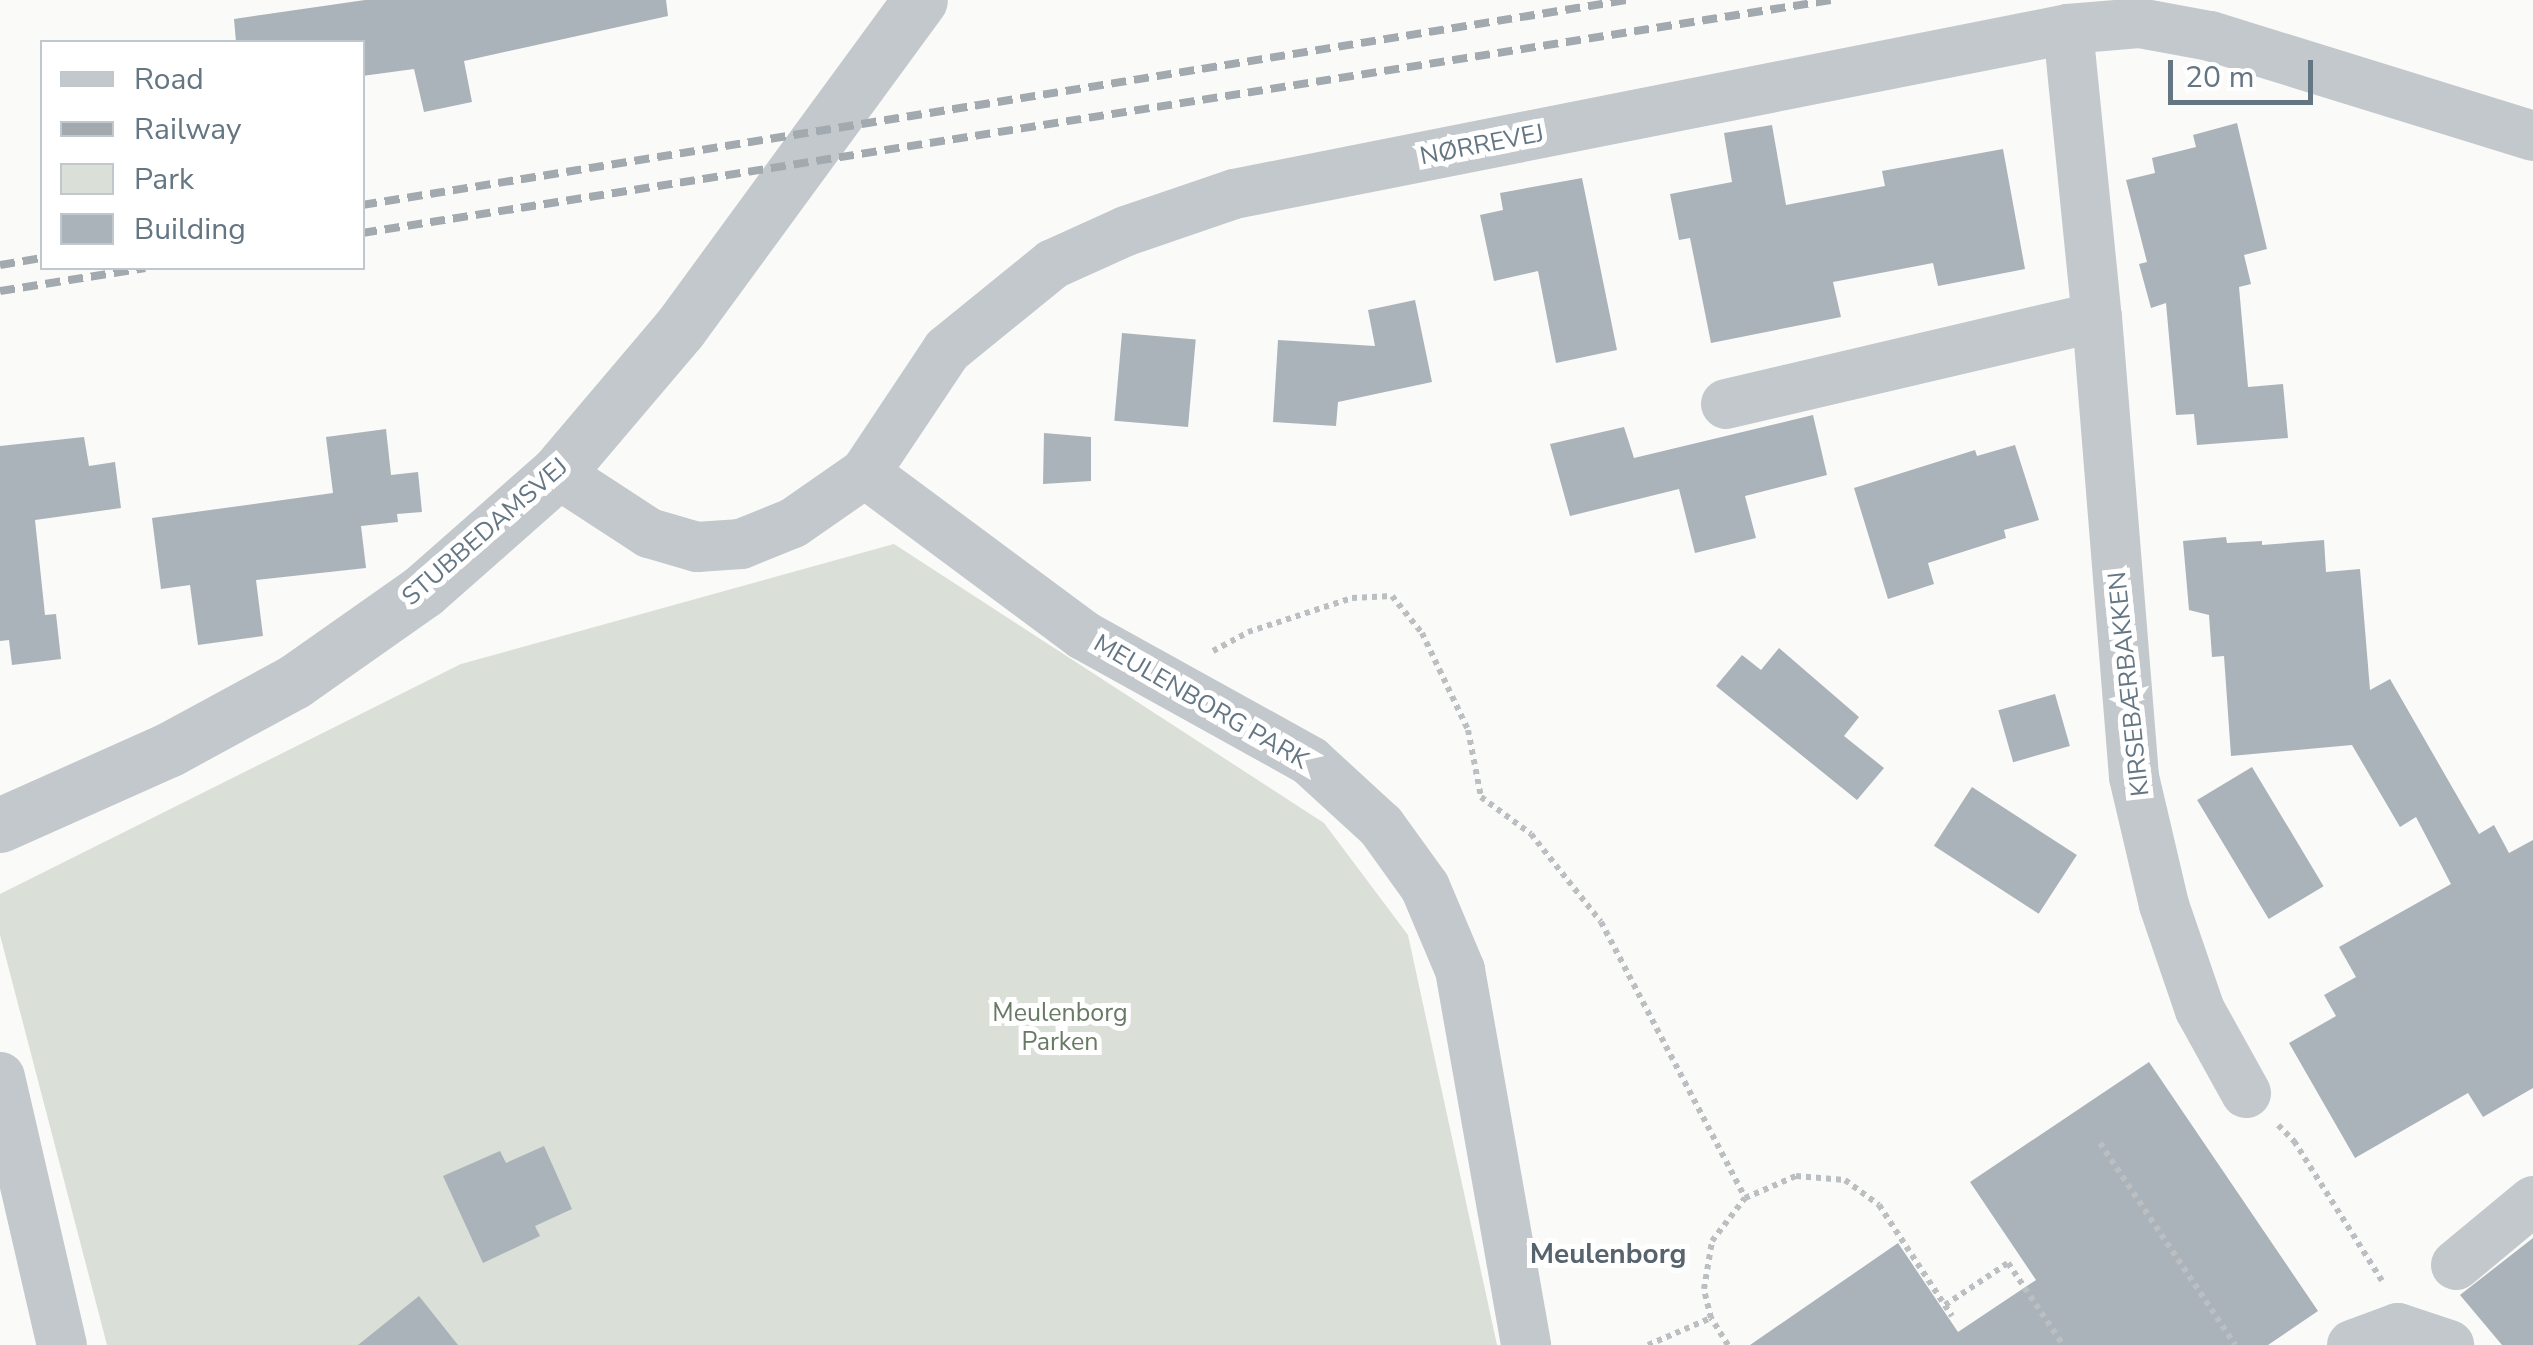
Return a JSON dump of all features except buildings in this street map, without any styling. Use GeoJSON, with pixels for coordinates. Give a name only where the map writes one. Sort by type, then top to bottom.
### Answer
{"type":"FeatureCollection","features":[{"type":"Feature","properties":{"kind":"street","name":"STUBBEDAMSVEJ"},"geometry":{"type":"LineString","coordinates":[[0,825],[170,749],[294,681],[423,591],[557,473],[680,328],[920,0]]}},
{"type":"Feature","properties":{"kind":"street","name":"NØRREVEJ"},"geometry":{"type":"LineString","coordinates":[[557,473],[649,533],[697,547],[740,544],[794,523],[865,472],[947,350],[1053,264],[1126,231],[1234,194],[2068,30],[2139,23],[2210,36],[2533,136]]}},
{"type":"Feature","properties":{"kind":"street","name":"KIRSEBÆRBAKKEN"},"geometry":{"type":"LineString","coordinates":[[2068,30],[2097,316],[2134,777],[2164,905],[2200,1010],[2246,1092]]}},
{"type":"Feature","properties":{"kind":"street"},"geometry":{"type":"LineString","coordinates":[[1726,404],[2097,316]]}},
{"type":"Feature","properties":{"kind":"street","name":"MEULENBORG PARK"},"geometry":{"type":"LineString","coordinates":[[865,472],[1082,635],[1310,762],[1381,826],[1425,887],[1460,970],[1526,1345]]}},
{"type":"Feature","properties":{"kind":"street"},"geometry":{"type":"LineString","coordinates":[[0,1077],[62,1345]]}},
{"type":"Feature","properties":{"kind":"street"},"geometry":{"type":"LineString","coordinates":[[2456,1265],[2533,1201]]}},
{"type":"Feature","properties":{"kind":"street"},"geometry":{"type":"LineString","coordinates":[[2375,1337],[2449,1345]]}},
{"type":"Feature","properties":{"kind":"path"},"geometry":{"type":"LineString","coordinates":[[1161,679],[1248,632],[1352,598],[1392,596],[1422,632],[1468,730],[1481,797],[1531,834],[1601,922],[1745,1198]]}},
{"type":"Feature","properties":{"kind":"path"},"geometry":{"type":"LineString","coordinates":[[2246,1092],[2294,1141],[2396,1302],[2375,1337]]}},
{"type":"Feature","properties":{"kind":"path"},"geometry":{"type":"LineString","coordinates":[[2100,1143],[2235,1345]]}},
{"type":"Feature","properties":{"kind":"path"},"geometry":{"type":"LineString","coordinates":[[1728,1345],[1711,1318],[1704,1290],[1712,1241],[1745,1198],[1796,1176],[1845,1180],[1879,1205],[1952,1316]]}},
{"type":"Feature","properties":{"kind":"path"},"geometry":{"type":"LineString","coordinates":[[1945,1305],[2008,1263],[2063,1345]]}},
{"type":"Feature","properties":{"kind":"path"},"geometry":{"type":"LineString","coordinates":[[1648,1345],[1711,1318]]}},
{"type":"Feature","properties":{"kind":"green space","name":"Meulenborg Parken"},"geometry":{"type":"Polygon","coordinates":[[[894,544],[1324,823],[1408,935],[1497,1345],[107,1345],[0,935],[0,894],[461,664],[894,544]]]}},
{"type":"Feature","properties":{"kind":"railway"},"geometry":{"type":"LineString","coordinates":[[365,205],[1627,0]]}},
{"type":"Feature","properties":{"kind":"railway"},"geometry":{"type":"LineString","coordinates":[[365,233],[1831,0]]}},
{"type":"Feature","properties":{"kind":"railway"},"geometry":{"type":"LineString","coordinates":[[0,265],[40,258]]}},
{"type":"Feature","properties":{"kind":"railway"},"geometry":{"type":"LineString","coordinates":[[0,291],[132,270]]}},
{"type":"Feature","properties":{"kind":"district","name":"Meulenborg"},"geometry":{"type":"Point","coordinates":[1608,1254]}}]}
